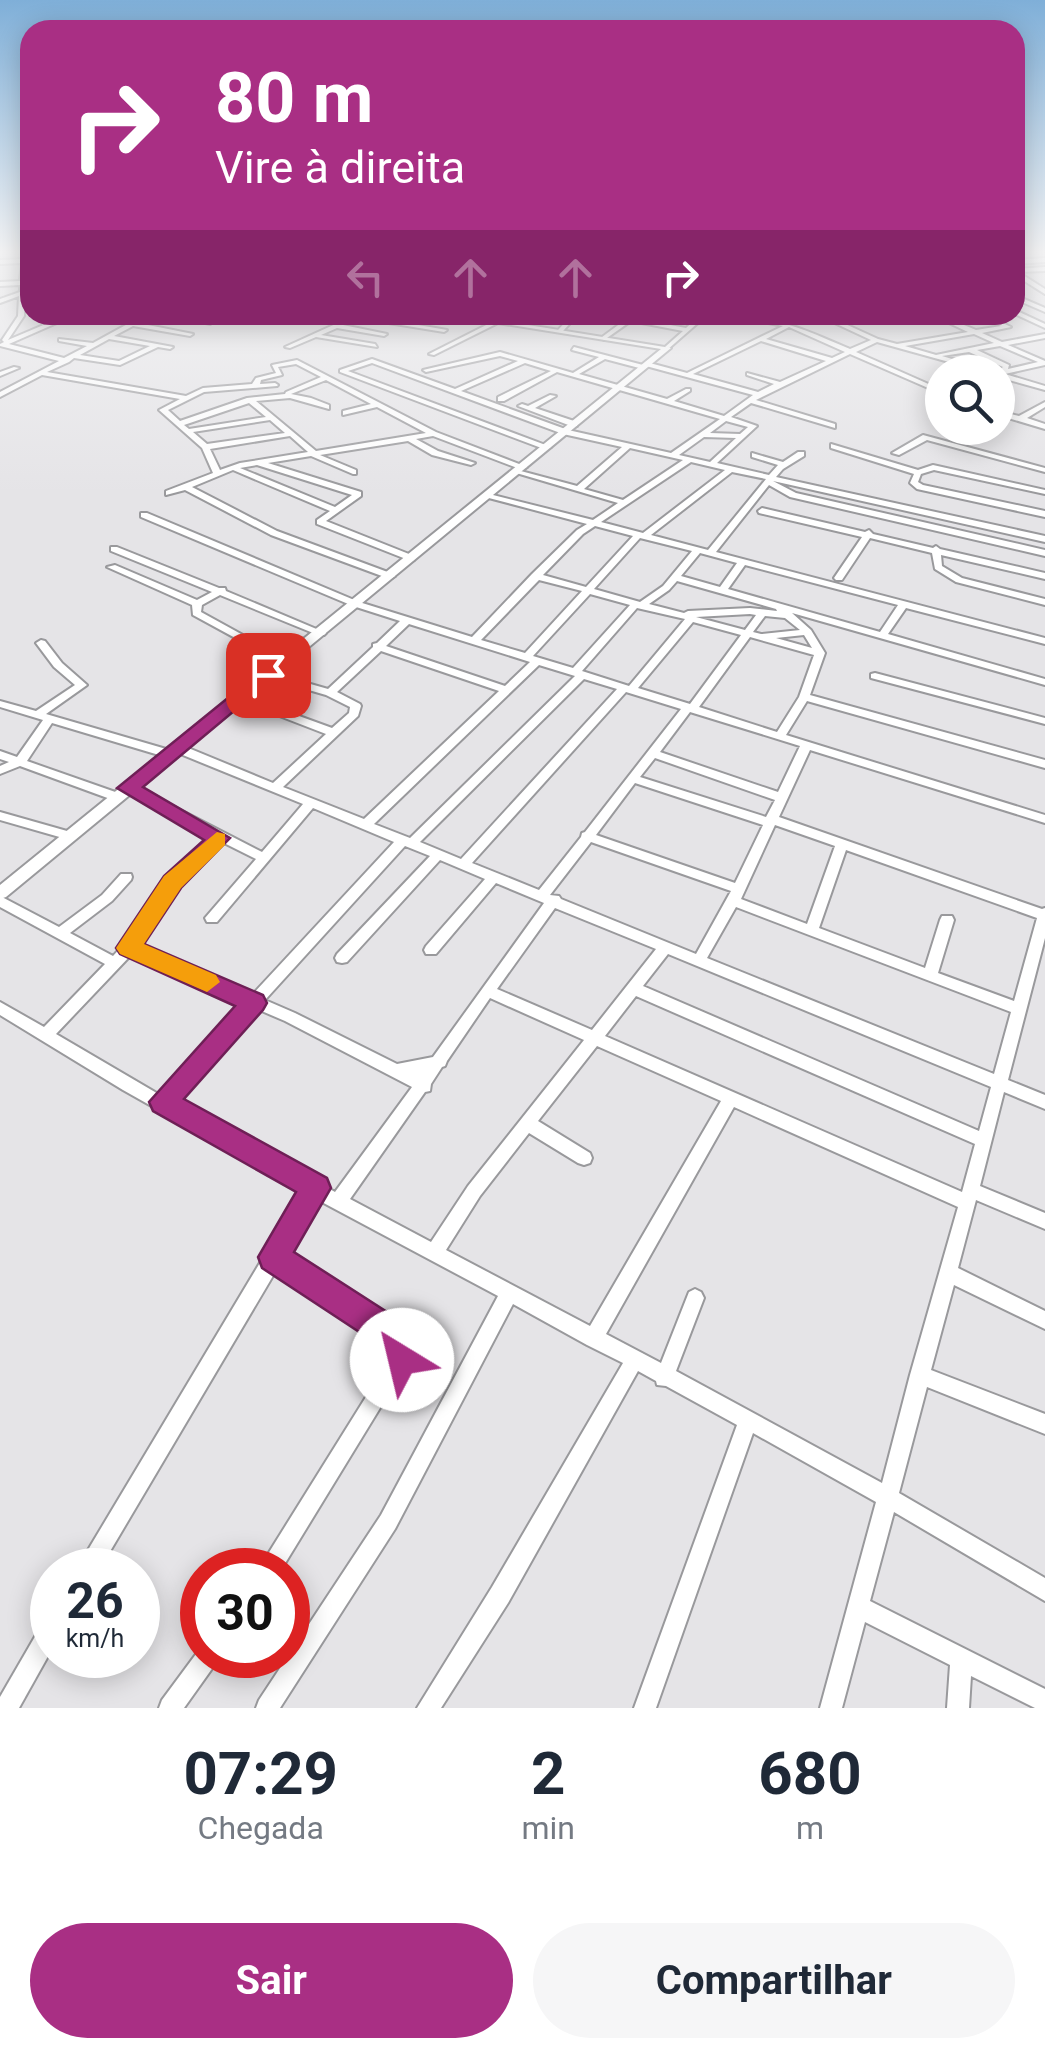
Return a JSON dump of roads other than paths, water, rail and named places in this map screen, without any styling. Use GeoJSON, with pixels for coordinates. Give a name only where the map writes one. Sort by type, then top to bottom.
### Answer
{"type":"FeatureCollection","features":[{"type":"Feature","properties":{"kind":"street"},"geometry":{"type":"LineString","coordinates":[[0,394],[114,334]]}},
{"type":"Feature","properties":{"kind":"street"},"geometry":{"type":"LineString","coordinates":[[288,347],[321,334]]}},
{"type":"Feature","properties":{"kind":"street"},"geometry":{"type":"LineString","coordinates":[[432,354],[478,334]]}},
{"type":"Feature","properties":{"kind":"street"},"geometry":{"type":"LineString","coordinates":[[577,334],[667,348]]}},
{"type":"Feature","properties":{"kind":"street"},"geometry":{"type":"LineString","coordinates":[[604,338],[610,334]]}},
{"type":"Feature","properties":{"kind":"street"},"geometry":{"type":"LineString","coordinates":[[0,893],[684,334]]}},
{"type":"Feature","properties":{"kind":"street"},"geometry":{"type":"LineString","coordinates":[[689,374],[775,334]]}},
{"type":"Feature","properties":{"kind":"street"},"geometry":{"type":"LineString","coordinates":[[809,334],[925,384]]}},
{"type":"Feature","properties":{"kind":"street"},"geometry":{"type":"LineString","coordinates":[[862,334],[929,355]]}},
{"type":"Feature","properties":{"kind":"street"},"geometry":{"type":"LineString","coordinates":[[914,334],[929,340]]}},
{"type":"Feature","properties":{"kind":"street"},"geometry":{"type":"LineString","coordinates":[[897,346],[965,334]]}},
{"type":"Feature","properties":{"kind":"street"},"geometry":{"type":"LineString","coordinates":[[979,334],[1044,362]]}},
{"type":"Feature","properties":{"kind":"street"},"geometry":{"type":"LineString","coordinates":[[1023,334],[1032,338]]}},
{"type":"Feature","properties":{"kind":"street"},"geometry":{"type":"LineString","coordinates":[[316,336],[376,346]]}},
{"type":"Feature","properties":{"kind":"street"},"geometry":{"type":"LineString","coordinates":[[108,337],[170,347]]}},
{"type":"Feature","properties":{"kind":"street"},"geometry":{"type":"LineString","coordinates":[[939,355],[1044,337]]}},
{"type":"Feature","properties":{"kind":"street"},"geometry":{"type":"LineString","coordinates":[[61,340],[95,345]]}},
{"type":"Feature","properties":{"kind":"street"},"geometry":{"type":"LineString","coordinates":[[763,340],[830,360]]}},
{"type":"Feature","properties":{"kind":"street"},"geometry":{"type":"LineString","coordinates":[[674,455],[759,394],[876,340]]}},
{"type":"Feature","properties":{"kind":"street"},"geometry":{"type":"LineString","coordinates":[[4,342],[71,358],[120,363],[157,345]]}},
{"type":"Feature","properties":{"kind":"street"},"geometry":{"type":"LineString","coordinates":[[574,349],[759,394]]}},
{"type":"Feature","properties":{"kind":"street"},"geometry":{"type":"LineString","coordinates":[[968,350],[981,355]]}},
{"type":"Feature","properties":{"kind":"street"},"geometry":{"type":"LineString","coordinates":[[712,464],[753,426],[495,354],[426,370],[570,428],[629,445],[712,464],[752,472],[772,480],[1043,538],[1045,523]]}},
{"type":"Feature","properties":{"kind":"street"},"geometry":{"type":"LineString","coordinates":[[572,376],[604,357]]}},
{"type":"Feature","properties":{"kind":"street"},"geometry":{"type":"LineString","coordinates":[[217,472],[205,447],[162,412],[202,390],[254,386],[272,380],[280,374],[274,366],[291,360],[433,434],[520,470],[624,502]]}},
{"type":"Feature","properties":{"kind":"street"},"geometry":{"type":"LineString","coordinates":[[546,447],[342,371],[370,360],[457,390],[529,408],[570,428]]}},
{"type":"Feature","properties":{"kind":"street"},"geometry":{"type":"LineString","coordinates":[[457,390],[524,361]]}},
{"type":"Feature","properties":{"kind":"street"},"geometry":{"type":"LineString","coordinates":[[1015,369],[1044,362]]}},
{"type":"Feature","properties":{"kind":"street"},"geometry":{"type":"LineString","coordinates":[[0,374],[16,367],[4,363]]}},
{"type":"Feature","properties":{"kind":"street"},"geometry":{"type":"LineString","coordinates":[[493,398],[556,370]]}},
{"type":"Feature","properties":{"kind":"street"},"geometry":{"type":"LineString","coordinates":[[44,374],[184,397]]}},
{"type":"Feature","properties":{"kind":"street"},"geometry":{"type":"LineString","coordinates":[[749,374],[780,384]]}},
{"type":"Feature","properties":{"kind":"street"},"geometry":{"type":"LineString","coordinates":[[179,424],[250,400],[289,394],[325,378]]}},
{"type":"Feature","properties":{"kind":"street"},"geometry":{"type":"LineString","coordinates":[[1015,378],[1045,388]]}},
{"type":"Feature","properties":{"kind":"street"},"geometry":{"type":"LineString","coordinates":[[272,380],[289,394],[326,408]]}},
{"type":"Feature","properties":{"kind":"street"},"geometry":{"type":"LineString","coordinates":[[0,385],[10,390]]}},
{"type":"Feature","properties":{"kind":"street"},"geometry":{"type":"LineString","coordinates":[[668,402],[688,390]]}},
{"type":"Feature","properties":{"kind":"street"},"geometry":{"type":"LineString","coordinates":[[529,408],[552,396]]}},
{"type":"Feature","properties":{"kind":"street"},"geometry":{"type":"LineString","coordinates":[[250,400],[311,452],[353,472]]}},
{"type":"Feature","properties":{"kind":"street"},"geometry":{"type":"LineString","coordinates":[[750,400],[832,426]]}},
{"type":"Feature","properties":{"kind":"street"},"geometry":{"type":"LineString","coordinates":[[688,408],[698,402]]}},
{"type":"Feature","properties":{"kind":"street"},"geometry":{"type":"LineString","coordinates":[[1021,419],[1045,404]]}},
{"type":"Feature","properties":{"kind":"street"},"geometry":{"type":"LineString","coordinates":[[346,414],[378,405]]}},
{"type":"Feature","properties":{"kind":"street"},"geometry":{"type":"LineString","coordinates":[[412,423],[442,410]]}},
{"type":"Feature","properties":{"kind":"street"},"geometry":{"type":"LineString","coordinates":[[1015,417],[1045,427]]}},
{"type":"Feature","properties":{"kind":"street"},"geometry":{"type":"LineString","coordinates":[[188,431],[271,418]]}},
{"type":"Feature","properties":{"kind":"street"},"geometry":{"type":"LineString","coordinates":[[205,447],[291,434]]}},
{"type":"Feature","properties":{"kind":"street"},"geometry":{"type":"LineString","coordinates":[[169,493],[232,467],[433,434]]}},
{"type":"Feature","properties":{"kind":"street"},"geometry":{"type":"LineString","coordinates":[[701,435],[739,439]]}},
{"type":"Feature","properties":{"kind":"street"},"geometry":{"type":"LineString","coordinates":[[896,453],[926,437],[1045,470]]}},
{"type":"Feature","properties":{"kind":"street"},"geometry":{"type":"LineString","coordinates":[[408,438],[435,453],[471,464]]}},
{"type":"Feature","properties":{"kind":"street"},"geometry":{"type":"LineString","coordinates":[[579,489],[629,445]]}},
{"type":"Feature","properties":{"kind":"street"},"geometry":{"type":"LineString","coordinates":[[834,446],[918,472],[933,467],[1045,492]]}},
{"type":"Feature","properties":{"kind":"street"},"geometry":{"type":"LineString","coordinates":[[752,472],[782,465],[800,454]]}},
{"type":"Feature","properties":{"kind":"street"},"geometry":{"type":"LineString","coordinates":[[755,455],[782,465]]}},
{"type":"Feature","properties":{"kind":"street"},"geometry":{"type":"LineString","coordinates":[[475,640],[593,522],[690,458]]}},
{"type":"Feature","properties":{"kind":"street"},"geometry":{"type":"LineString","coordinates":[[247,474],[262,463]]}},
{"type":"Feature","properties":{"kind":"street"},"geometry":{"type":"LineString","coordinates":[[262,463],[358,494],[320,522],[412,558]]}},
{"type":"Feature","properties":{"kind":"street"},"geometry":{"type":"LineString","coordinates":[[711,552],[782,465]]}},
{"type":"Feature","properties":{"kind":"street"},"geometry":{"type":"LineString","coordinates":[[232,467],[336,510]]}},
{"type":"Feature","properties":{"kind":"street"},"geometry":{"type":"LineString","coordinates":[[365,825],[504,688],[585,590],[642,535],[732,468]]}},
{"type":"Feature","properties":{"kind":"street"},"geometry":{"type":"LineString","coordinates":[[918,472],[914,483],[925,488],[1045,514]]}},
{"type":"Feature","properties":{"kind":"street"},"geometry":{"type":"LineString","coordinates":[[772,480],[793,495],[1045,552]]}},
{"type":"Feature","properties":{"kind":"street"},"geometry":{"type":"LineString","coordinates":[[184,486],[274,533],[390,576]]}},
{"type":"Feature","properties":{"kind":"street"},"geometry":{"type":"LineString","coordinates":[[917,510],[925,488]]}},
{"type":"Feature","properties":{"kind":"street"},"geometry":{"type":"LineString","coordinates":[[488,495],[1045,641]]}},
{"type":"Feature","properties":{"kind":"street"},"geometry":{"type":"LineString","coordinates":[[842,527],[850,508]]}},
{"type":"Feature","properties":{"kind":"street"},"geometry":{"type":"LineString","coordinates":[[762,512],[870,533],[1045,576]]}},
{"type":"Feature","properties":{"kind":"street"},"geometry":{"type":"LineString","coordinates":[[144,515],[356,604],[1045,819]]}},
{"type":"Feature","properties":{"kind":"street"},"geometry":{"type":"LineString","coordinates":[[908,542],[919,523]]}},
{"type":"Feature","properties":{"kind":"street"},"geometry":{"type":"LineString","coordinates":[[954,532],[941,550],[938,567],[951,577],[1045,602]]}},
{"type":"Feature","properties":{"kind":"street"},"geometry":{"type":"LineString","coordinates":[[839,578],[870,533]]}},
{"type":"Feature","properties":{"kind":"street"},"geometry":{"type":"LineString","coordinates":[[114,549],[320,632]]}},
{"type":"Feature","properties":{"kind":"street"},"geometry":{"type":"LineString","coordinates":[[163,1102],[408,842],[560,693],[638,605],[675,578],[699,549]]}},
{"type":"Feature","properties":{"kind":"street"},"geometry":{"type":"LineString","coordinates":[[722,590],[743,561]]}},
{"type":"Feature","properties":{"kind":"street"},"geometry":{"type":"LineString","coordinates":[[112,567],[198,604]]}},
{"type":"Feature","properties":{"kind":"street"},"geometry":{"type":"LineString","coordinates":[[535,576],[666,614],[692,617],[763,612],[790,616]]}},
{"type":"Feature","properties":{"kind":"street"},"geometry":{"type":"LineString","coordinates":[[675,578],[1045,682]]}},
{"type":"Feature","properties":{"kind":"street"},"geometry":{"type":"LineString","coordinates":[[198,604],[222,590]]}},
{"type":"Feature","properties":{"kind":"street"},"geometry":{"type":"LineString","coordinates":[[198,604],[197,614],[285,661]]}},
{"type":"Feature","properties":{"kind":"street"},"geometry":{"type":"LineString","coordinates":[[774,604],[808,632],[820,653],[804,697],[780,736]]}},
{"type":"Feature","properties":{"kind":"street"},"geometry":{"type":"LineString","coordinates":[[883,635],[904,604]]}},
{"type":"Feature","properties":{"kind":"street"},"geometry":{"type":"LineString","coordinates":[[340,1200],[490,992],[586,836],[752,636],[763,612]]}},
{"type":"Feature","properties":{"kind":"street"},"geometry":{"type":"LineString","coordinates":[[692,617],[820,653]]}},
{"type":"Feature","properties":{"kind":"street"},"geometry":{"type":"LineString","coordinates":[[464,864],[692,617]]}},
{"type":"Feature","properties":{"kind":"street"},"geometry":{"type":"LineString","coordinates":[[330,693],[408,619]]}},
{"type":"Feature","properties":{"kind":"street"},"geometry":{"type":"LineString","coordinates":[[752,636],[808,632]]}},
{"type":"Feature","properties":{"kind":"street"},"geometry":{"type":"LineString","coordinates":[[0,770],[20,762],[45,716],[82,685],[58,666],[41,643]]}},
{"type":"Feature","properties":{"kind":"street"},"geometry":{"type":"LineString","coordinates":[[377,646],[504,688]]}},
{"type":"Feature","properties":{"kind":"street"},"geometry":{"type":"LineString","coordinates":[[557,666],[560,693]]}},
{"type":"Feature","properties":{"kind":"street"},"geometry":{"type":"LineString","coordinates":[[268,675],[330,693],[357,709],[274,788]]}},
{"type":"Feature","properties":{"kind":"street"},"geometry":{"type":"LineString","coordinates":[[874,676],[1045,721]]}},
{"type":"Feature","properties":{"kind":"street"},"geometry":{"type":"LineString","coordinates":[[804,697],[1045,764]]}},
{"type":"Feature","properties":{"kind":"street"},"geometry":{"type":"LineString","coordinates":[[0,704],[173,751],[274,788],[1045,1102]]}},
{"type":"Feature","properties":{"kind":"street"},"geometry":{"type":"LineString","coordinates":[[273,710],[334,733]]}},
{"type":"Feature","properties":{"kind":"street"},"geometry":{"type":"LineString","coordinates":[[699,961],[736,896],[807,744]]}},
{"type":"Feature","properties":{"kind":"street"},"geometry":{"type":"LineString","coordinates":[[652,753],[782,798]]}},
{"type":"Feature","properties":{"kind":"street"},"geometry":{"type":"LineString","coordinates":[[0,755],[122,793],[264,858]]}},
{"type":"Feature","properties":{"kind":"street"},"geometry":{"type":"LineString","coordinates":[[632,778],[1045,914],[1040,949],[1018,1010],[830,1708]]}},
{"type":"Feature","properties":{"kind":"street"},"geometry":{"type":"LineString","coordinates":[[212,918],[312,803]]}},
{"type":"Feature","properties":{"kind":"street"},"geometry":{"type":"LineString","coordinates":[[0,816],[70,836]]}},
{"type":"Feature","properties":{"kind":"street"},"geometry":{"type":"LineString","coordinates":[[586,836],[1018,1010]]}},
{"type":"Feature","properties":{"kind":"street"},"geometry":{"type":"LineString","coordinates":[[46,1036],[129,948],[173,882],[219,838]]}},
{"type":"Feature","properties":{"kind":"street"},"geometry":{"type":"LineString","coordinates":[[812,930],[842,844]]}},
{"type":"Feature","properties":{"kind":"street"},"geometry":{"type":"LineString","coordinates":[[342,958],[440,854]]}},
{"type":"Feature","properties":{"kind":"street"},"geometry":{"type":"LineString","coordinates":[[431,950],[495,876]]}},
{"type":"Feature","properties":{"kind":"street"},"geometry":{"type":"LineString","coordinates":[[60,933],[107,898],[126,877]]}},
{"type":"Feature","properties":{"kind":"street"},"geometry":{"type":"LineString","coordinates":[[0,901],[114,963]]}},
{"type":"Feature","properties":{"kind":"street"},"geometry":{"type":"LineString","coordinates":[[930,976],[946,920]]}},
{"type":"Feature","properties":{"kind":"street"},"geometry":{"type":"LineString","coordinates":[[434,1252],[527,1122],[666,947]]}},
{"type":"Feature","properties":{"kind":"street"},"geometry":{"type":"LineString","coordinates":[[129,948],[254,1003],[424,1086]]}},
{"type":"Feature","properties":{"kind":"street"},"geometry":{"type":"LineString","coordinates":[[635,989],[983,1140]]}},
{"type":"Feature","properties":{"kind":"street"},"geometry":{"type":"LineString","coordinates":[[490,992],[730,1100],[969,1196],[1045,1221]]}},
{"type":"Feature","properties":{"kind":"street"},"geometry":{"type":"LineString","coordinates":[[0,1008],[316,1188],[634,1362],[887,1493],[1045,1590]]}},
{"type":"Feature","properties":{"kind":"street"},"geometry":{"type":"LineString","coordinates":[[396,1071],[440,1062]]}},
{"type":"Feature","properties":{"kind":"street"},"geometry":{"type":"LineString","coordinates":[[593,1339],[730,1100]]}},
{"type":"Feature","properties":{"kind":"street"},"geometry":{"type":"LineString","coordinates":[[527,1122],[584,1158]]}},
{"type":"Feature","properties":{"kind":"street"},"geometry":{"type":"LineString","coordinates":[[101,1548],[316,1188]]}},
{"type":"Feature","properties":{"kind":"street"},"geometry":{"type":"LineString","coordinates":[[273,1257],[400,1340],[404,1354],[283,1548]]}},
{"type":"Feature","properties":{"kind":"street"},"geometry":{"type":"LineString","coordinates":[[946,1272],[1045,1320]]}},
{"type":"Feature","properties":{"kind":"street"},"geometry":{"type":"LineString","coordinates":[[268,1708],[388,1522],[509,1293]]}},
{"type":"Feature","properties":{"kind":"street"},"geometry":{"type":"LineString","coordinates":[[664,1378],[695,1298]]}},
{"type":"Feature","properties":{"kind":"street"},"geometry":{"type":"LineString","coordinates":[[428,1708],[500,1595],[634,1362]]}},
{"type":"Feature","properties":{"kind":"street"},"geometry":{"type":"LineString","coordinates":[[919,1375],[1045,1424]]}},
{"type":"Feature","properties":{"kind":"street"},"geometry":{"type":"LineString","coordinates":[[644,1708],[747,1423]]}},
{"type":"Feature","properties":{"kind":"street"},"geometry":{"type":"LineString","coordinates":[[857,1606],[1045,1701]]}},
{"type":"Feature","properties":{"kind":"street"},"geometry":{"type":"LineString","coordinates":[[958,1708],[961,1660]]}},
{"type":"Feature","properties":{"kind":"street"},"geometry":{"type":"LineString","coordinates":[[6,1708],[30,1667]]}},
{"type":"Feature","properties":{"kind":"street"},"geometry":{"type":"LineString","coordinates":[[170,1708],[192,1678]]}}]}
